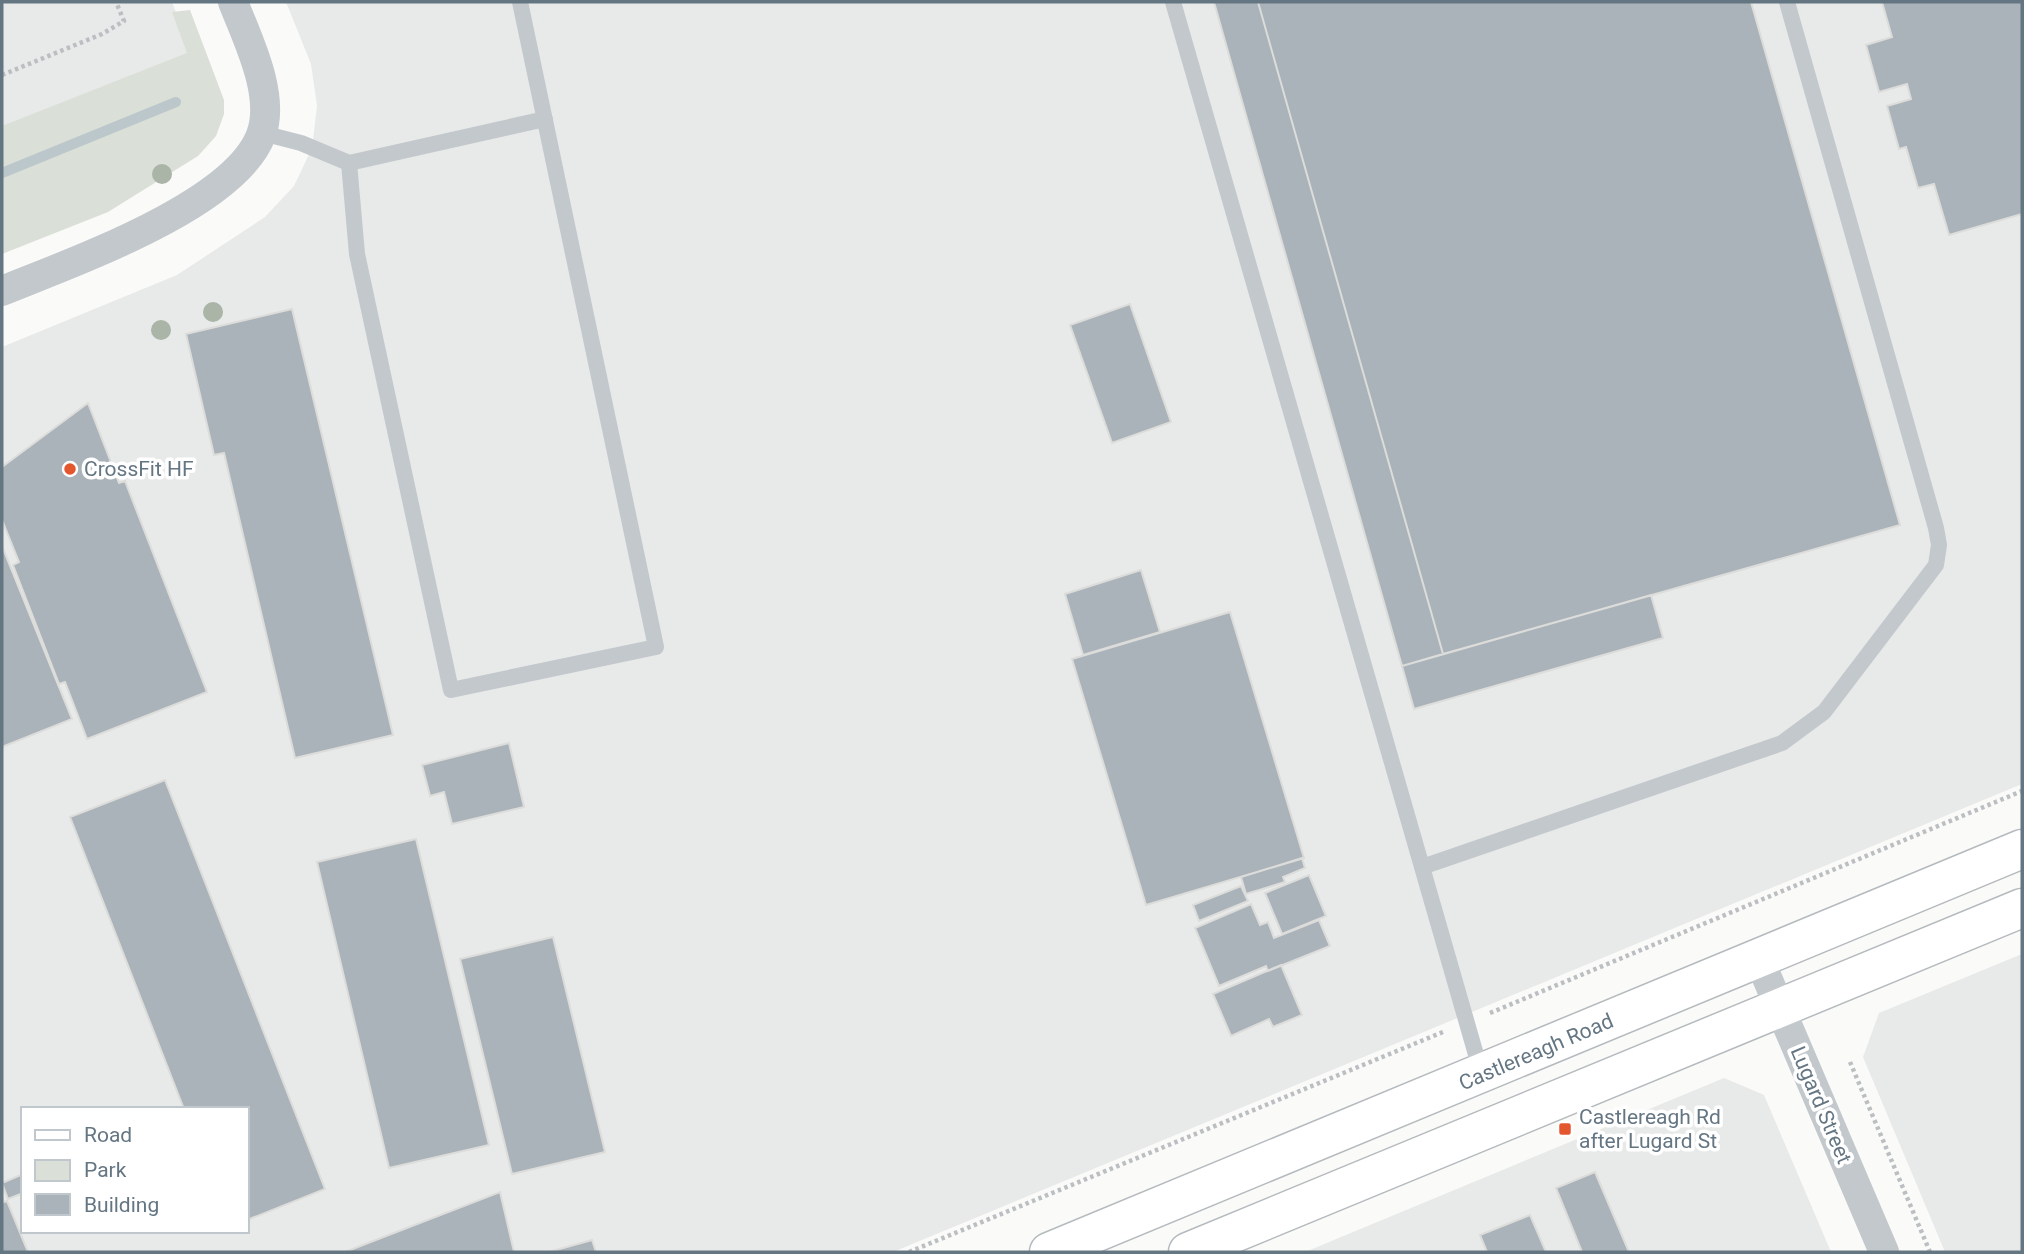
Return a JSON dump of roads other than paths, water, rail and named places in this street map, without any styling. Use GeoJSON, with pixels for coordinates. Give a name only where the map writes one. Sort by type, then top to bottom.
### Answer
{"type":"FeatureCollection","features":[{"type":"Feature","properties":{"kind":"main road","name":"Castlereagh Road"},"geometry":{"type":"LineString","coordinates":[[1049,1252],[2022,849]]}},
{"type":"Feature","properties":{"kind":"main road"},"geometry":{"type":"LineString","coordinates":[[1188,1252],[2022,908]]}},
{"type":"Feature","properties":{"kind":"street"},"geometry":{"type":"LineString","coordinates":[[2,291],[119,243],[175,214],[247,159],[262,133],[264,97],[257,63],[233,2]]}},
{"type":"Feature","properties":{"kind":"street","name":"Lugard Street"},"geometry":{"type":"LineString","coordinates":[[1759,958],[1884,1252]]}},
{"type":"Feature","properties":{"kind":"lane"},"geometry":{"type":"LineString","coordinates":[[349,163],[358,254],[451,690],[656,647],[520,2]]}},
{"type":"Feature","properties":{"kind":"lane"},"geometry":{"type":"LineString","coordinates":[[1172,2],[1481,1075]]}},
{"type":"Feature","properties":{"kind":"lane"},"geometry":{"type":"LineString","coordinates":[[1422,867],[1782,743],[1825,712],[1936,565],[1939,545],[1936,528],[1787,2]]}},
{"type":"Feature","properties":{"kind":"lane"},"geometry":{"type":"LineString","coordinates":[[262,133],[301,143],[349,163],[545,119]]}},
{"type":"Feature","properties":{"kind":"waterway"},"geometry":{"type":"LineString","coordinates":[[2,173],[176,102]]}},
{"type":"Feature","properties":{"kind":"place","name":"CrossFit HF"},"geometry":{"type":"Point","coordinates":[70,469]}},
{"type":"Feature","properties":{"kind":"place","name":"Castlereagh Rd after Lugard St"},"geometry":{"type":"Point","coordinates":[1565,1129]}}]}
